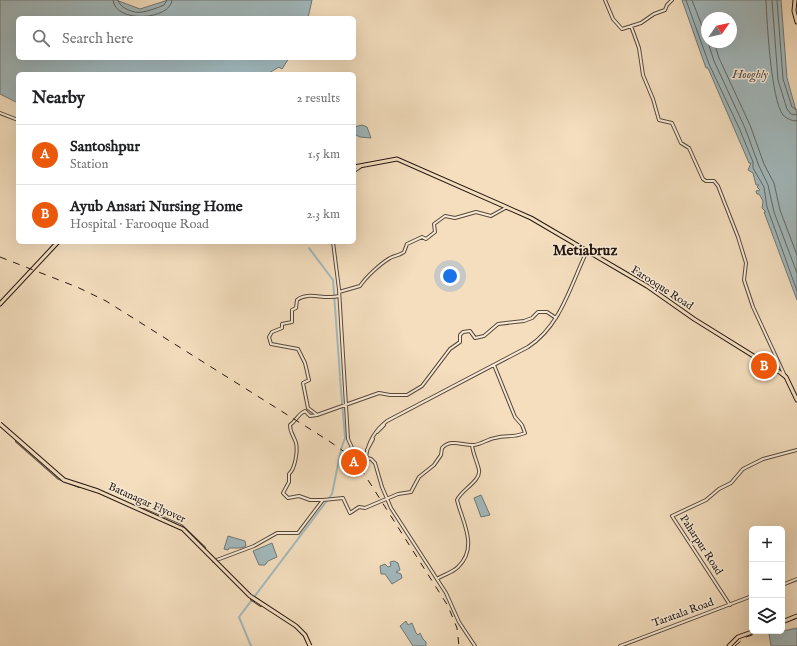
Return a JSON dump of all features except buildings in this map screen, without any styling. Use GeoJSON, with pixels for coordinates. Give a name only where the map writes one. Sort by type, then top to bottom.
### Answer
{"type":"FeatureCollection","features":[{"type":"Feature","properties":{"kind":"main road"},"geometry":{"type":"LineString","coordinates":[[795,0],[794,11],[797,22]]}},
{"type":"Feature","properties":{"kind":"main road","name":"Farooque Road"},"geometry":{"type":"LineString","coordinates":[[361,166],[397,159],[542,223],[647,286],[694,319],[785,376]]}},
{"type":"Feature","properties":{"kind":"main road"},"geometry":{"type":"LineString","coordinates":[[356,167],[361,166]]}},
{"type":"Feature","properties":{"kind":"main road"},"geometry":{"type":"LineString","coordinates":[[0,304],[56,244]]}},
{"type":"Feature","properties":{"kind":"main road"},"geometry":{"type":"LineString","coordinates":[[785,376],[797,400]]}},
{"type":"Feature","properties":{"kind":"main road","name":"Batanagar Flyover"},"geometry":{"type":"LineString","coordinates":[[0,424],[64,480],[98,491],[183,529],[248,594],[301,630],[310,646]]}},
{"type":"Feature","properties":{"kind":"main road"},"geometry":{"type":"LineString","coordinates":[[785,621],[797,616]]}},
{"type":"Feature","properties":{"kind":"main road"},"geometry":{"type":"LineString","coordinates":[[728,646],[738,637],[749,633]]}},
{"type":"Feature","properties":{"kind":"street"},"geometry":{"type":"LineString","coordinates":[[605,0],[613,19],[621,29],[631,26],[665,10],[667,5],[672,0]]}},
{"type":"Feature","properties":{"kind":"street"},"geometry":{"type":"LineString","coordinates":[[631,26],[639,48],[643,75],[653,99],[659,120],[672,123],[681,143],[689,148],[703,179],[706,181],[714,181],[718,186],[738,237],[746,263],[747,269],[744,280],[753,308],[785,376]]}},
{"type":"Feature","properties":{"kind":"street"},"geometry":{"type":"LineString","coordinates":[[0,113],[16,119]]}},
{"type":"Feature","properties":{"kind":"street"},"geometry":{"type":"LineString","coordinates":[[356,170],[361,166]]}},
{"type":"Feature","properties":{"kind":"street"},"geometry":{"type":"LineString","coordinates":[[339,292],[360,286],[363,280],[370,276],[380,265],[404,252],[407,244],[430,236],[435,232],[434,224],[445,216],[455,218],[476,212],[491,216],[506,207]]}},
{"type":"Feature","properties":{"kind":"street"},"geometry":{"type":"LineString","coordinates":[[333,244],[339,292],[344,405],[351,448],[361,456],[371,458],[377,465],[387,499],[412,542],[452,603],[459,622],[475,646]]}},
{"type":"Feature","properties":{"kind":"street"},"geometry":{"type":"LineString","coordinates":[[494,365],[541,338],[556,318],[587,251]]}},
{"type":"Feature","properties":{"kind":"street"},"geometry":{"type":"LineString","coordinates":[[366,458],[367,450],[373,435],[381,426],[411,408],[533,344],[549,331],[558,315],[587,251]]}},
{"type":"Feature","properties":{"kind":"street"},"geometry":{"type":"LineString","coordinates":[[338,296],[334,298],[318,298],[308,295],[301,296],[297,300],[296,308],[292,310],[292,322],[282,324],[282,328],[272,332],[269,337],[272,344],[284,347],[295,347],[300,353],[308,373],[308,381],[303,383],[306,410],[310,416],[317,415],[379,393],[390,395],[409,394],[424,385],[450,349],[460,342],[459,336],[463,332],[470,331],[475,338],[482,337],[498,324],[524,321],[541,311],[547,312],[556,318]]}},
{"type":"Feature","properties":{"kind":"street"},"geometry":{"type":"LineString","coordinates":[[306,410],[299,414],[290,425],[290,434],[296,443],[295,459],[292,471],[289,474],[289,482],[283,493],[288,498],[299,496],[310,500],[344,498],[350,514],[358,507],[364,508],[398,494],[412,492],[419,477],[434,465],[441,455],[442,448],[445,445],[454,442],[472,445],[500,437],[512,437],[525,433],[522,425],[515,417],[494,365]]}},
{"type":"Feature","properties":{"kind":"street"},"geometry":{"type":"LineString","coordinates":[[306,410],[317,415]]}},
{"type":"Feature","properties":{"kind":"street"},"geometry":{"type":"LineString","coordinates":[[0,424],[60,477],[103,492],[178,525],[188,532],[252,598],[297,625],[305,634],[310,646]]}},
{"type":"Feature","properties":{"kind":"street"},"geometry":{"type":"LineString","coordinates":[[437,579],[459,566],[468,547],[469,540],[466,523],[457,499],[478,477],[479,470],[475,463],[472,445]]}},
{"type":"Feature","properties":{"kind":"street","name":"Paharpur Road"},"geometry":{"type":"LineString","coordinates":[[730,605],[672,516],[706,500],[719,489],[729,484],[741,470],[760,460],[797,450]]}},
{"type":"Feature","properties":{"kind":"street"},"geometry":{"type":"LineString","coordinates":[[215,561],[254,546],[277,533],[298,533],[325,500]]}},
{"type":"Feature","properties":{"kind":"street"},"geometry":{"type":"LineString","coordinates":[[785,584],[797,579]]}},
{"type":"Feature","properties":{"kind":"street","name":"Taratala Road"},"geometry":{"type":"LineString","coordinates":[[620,646],[749,597]]}},
{"type":"Feature","properties":{"kind":"water"},"geometry":{"type":"Polygon","coordinates":[[[0,0],[116,0],[140,9],[168,0],[312,0],[308,16],[16,16],[16,60],[288,60],[282,69],[279,67],[270,72],[16,72],[16,102],[0,94],[0,0]]]}},
{"type":"Feature","properties":{"kind":"water","name":"Hooghly"},"geometry":{"type":"Polygon","coordinates":[[[682,0],[781,0],[787,78],[797,114],[797,300],[764,212],[766,212],[762,208],[763,201],[756,191],[760,190],[757,187],[759,185],[756,185],[753,173],[748,170],[751,163],[749,163],[708,68],[706,68],[682,0]]]}},
{"type":"Feature","properties":{"kind":"water"},"geometry":{"type":"Polygon","coordinates":[[[362,125],[367,127],[371,138],[356,135],[356,126],[362,125]]]}},
{"type":"Feature","properties":{"kind":"water"},"geometry":{"type":"Polygon","coordinates":[[[481,495],[490,515],[481,517],[474,498],[481,495]]]}},
{"type":"Feature","properties":{"kind":"water"},"geometry":{"type":"Polygon","coordinates":[[[228,536],[245,541],[246,546],[241,548],[229,548],[228,550],[224,549],[228,536]]]}},
{"type":"Feature","properties":{"kind":"water"},"geometry":{"type":"Polygon","coordinates":[[[272,543],[277,557],[268,561],[265,565],[259,565],[253,551],[272,543]]]}},
{"type":"Feature","properties":{"kind":"water"},"geometry":{"type":"Polygon","coordinates":[[[394,561],[398,563],[400,570],[396,572],[401,574],[402,578],[392,584],[385,574],[381,574],[380,566],[385,564],[388,567],[391,566],[390,562],[394,561]]]}},
{"type":"Feature","properties":{"kind":"water"},"geometry":{"type":"Polygon","coordinates":[[[406,621],[408,625],[412,623],[418,635],[420,633],[426,642],[426,646],[413,646],[400,626],[406,621]]]}},
{"type":"Feature","properties":{"kind":"water"},"geometry":{"type":"Polygon","coordinates":[[[797,628],[797,646],[771,646],[769,634],[785,634],[785,631],[797,628]]]}},
{"type":"Feature","properties":{"kind":"waterway"},"geometry":{"type":"LineString","coordinates":[[309,248],[333,280],[340,376]]}},
{"type":"Feature","properties":{"kind":"waterway"},"geometry":{"type":"LineString","coordinates":[[340,378],[345,438],[341,449]]}},
{"type":"Feature","properties":{"kind":"waterway"},"geometry":{"type":"LineString","coordinates":[[251,646],[239,617],[332,494],[341,450]]}},
{"type":"Feature","properties":{"kind":"railway"},"geometry":{"type":"LineString","coordinates":[[0,257],[77,287],[106,301],[346,453],[361,469],[448,606],[457,628],[459,646]]}},
{"type":"Feature","properties":{"kind":"railway"},"geometry":{"type":"LineString","coordinates":[[735,646],[746,637],[755,634]]}},
{"type":"Feature","properties":{"kind":"place","name":"Ayub Ansari Nursing Home"},"geometry":{"type":"Point","coordinates":[764,366]}},
{"type":"Feature","properties":{"kind":"place","name":"Santoshpur"},"geometry":{"type":"Point","coordinates":[354,462]}},
{"type":"Feature","properties":{"kind":"district","name":"Metiabruz"},"geometry":{"type":"Point","coordinates":[585,250]}}]}
